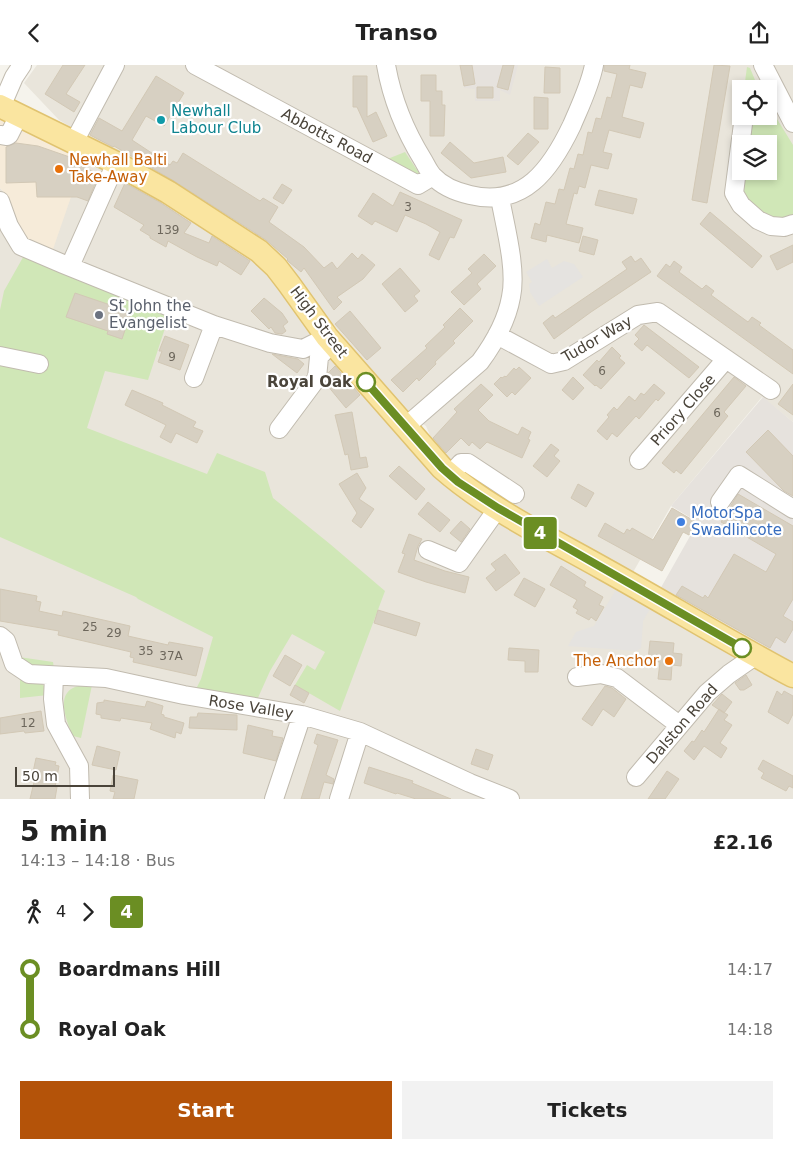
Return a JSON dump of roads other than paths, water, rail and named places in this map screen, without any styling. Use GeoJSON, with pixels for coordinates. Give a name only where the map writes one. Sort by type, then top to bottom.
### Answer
{"type":"FeatureCollection","features":[{"type":"Feature","properties":{"kind":"main road","name":"High Street"},"geometry":{"type":"LineString","coordinates":[[7,109],[116,163],[168,192],[259,251],[276,267],[330,340],[405,427],[450,475],[477,496],[793,676]]}},
{"type":"Feature","properties":{"kind":"street"},"geometry":{"type":"LineString","coordinates":[[0,135],[9,135],[7,109],[14,77],[22,65]]}},
{"type":"Feature","properties":{"kind":"street"},"geometry":{"type":"LineString","coordinates":[[74,142],[115,65]]}},
{"type":"Feature","properties":{"kind":"street","name":"Abbotts Road"},"geometry":{"type":"LineString","coordinates":[[195,65],[418,185],[433,176]]}},
{"type":"Feature","properties":{"kind":"street"},"geometry":{"type":"LineString","coordinates":[[386,65],[392,93],[401,117],[414,146],[433,176],[457,192],[476,197],[500,198],[520,191],[538,179],[551,164],[581,105],[594,65]]}},
{"type":"Feature","properties":{"kind":"street"},"geometry":{"type":"LineString","coordinates":[[764,65],[767,80]]}},
{"type":"Feature","properties":{"kind":"street"},"geometry":{"type":"LineString","coordinates":[[777,100],[793,123]]}},
{"type":"Feature","properties":{"kind":"street"},"geometry":{"type":"LineString","coordinates":[[743,125],[734,193],[741,205],[758,220],[772,226],[784,227],[793,224]]}},
{"type":"Feature","properties":{"kind":"street"},"geometry":{"type":"LineString","coordinates":[[70,266],[116,163]]}},
{"type":"Feature","properties":{"kind":"street"},"geometry":{"type":"LineString","coordinates":[[405,427],[480,362],[490,349],[506,314],[512,296],[512,282],[510,255],[500,198]]}},
{"type":"Feature","properties":{"kind":"street"},"geometry":{"type":"LineString","coordinates":[[0,201],[9,226],[21,246],[214,325],[270,343],[303,349],[330,340]]}},
{"type":"Feature","properties":{"kind":"street","name":"Tudor Way"},"geometry":{"type":"LineString","coordinates":[[497,335],[551,364],[564,361],[638,315],[658,312],[771,390]]}},
{"type":"Feature","properties":{"kind":"street"},"geometry":{"type":"LineString","coordinates":[[194,378],[214,325]]}},
{"type":"Feature","properties":{"kind":"street"},"geometry":{"type":"LineString","coordinates":[[278,429],[317,378],[319,357],[330,340]]}},
{"type":"Feature","properties":{"kind":"street"},"geometry":{"type":"LineString","coordinates":[[0,356],[39,364]]}},
{"type":"Feature","properties":{"kind":"street","name":"Priory Close"},"geometry":{"type":"LineString","coordinates":[[639,460],[726,359]]}},
{"type":"Feature","properties":{"kind":"street"},"geometry":{"type":"LineString","coordinates":[[450,475],[461,463],[468,463],[515,494]]}},
{"type":"Feature","properties":{"kind":"street"},"geometry":{"type":"LineString","coordinates":[[720,502],[739,475],[793,509]]}},
{"type":"Feature","properties":{"kind":"street"},"geometry":{"type":"LineString","coordinates":[[428,550],[459,563],[498,508]]}},
{"type":"Feature","properties":{"kind":"street","name":"Rose Valley"},"geometry":{"type":"LineString","coordinates":[[0,636],[6,641],[7,666],[29,674],[106,678],[184,695],[302,715],[360,732],[470,783],[510,799]]}},
{"type":"Feature","properties":{"kind":"street","name":"Dalston Road"},"geometry":{"type":"LineString","coordinates":[[636,777],[707,693],[755,655]]}},
{"type":"Feature","properties":{"kind":"street"},"geometry":{"type":"LineString","coordinates":[[577,677],[601,674],[617,678],[679,725]]}},
{"type":"Feature","properties":{"kind":"street"},"geometry":{"type":"LineString","coordinates":[[54,676],[53,699],[56,724],[79,765],[80,799]]}},
{"type":"Feature","properties":{"kind":"street"},"geometry":{"type":"LineString","coordinates":[[274,799],[302,715]]}},
{"type":"Feature","properties":{"kind":"street"},"geometry":{"type":"LineString","coordinates":[[339,799],[360,732]]}},
{"type":"Feature","properties":{"kind":"place","name":"Newhall Labour Club"},"geometry":{"type":"Point","coordinates":[161,120]}},
{"type":"Feature","properties":{"kind":"place","name":"Newhall Balti Take-Away"},"geometry":{"type":"Point","coordinates":[59,169]}},
{"type":"Feature","properties":{"kind":"place","name":"St John the Evangelist"},"geometry":{"type":"Point","coordinates":[99,315]}},
{"type":"Feature","properties":{"kind":"place","name":"Royal Oak"},"geometry":{"type":"Point","coordinates":[366,382]}},
{"type":"Feature","properties":{"kind":"place","name":"MotorSpa Swadlincote"},"geometry":{"type":"Point","coordinates":[681,522]}},
{"type":"Feature","properties":{"kind":"place","name":"The Anchor"},"geometry":{"type":"Point","coordinates":[669,661]}}]}
